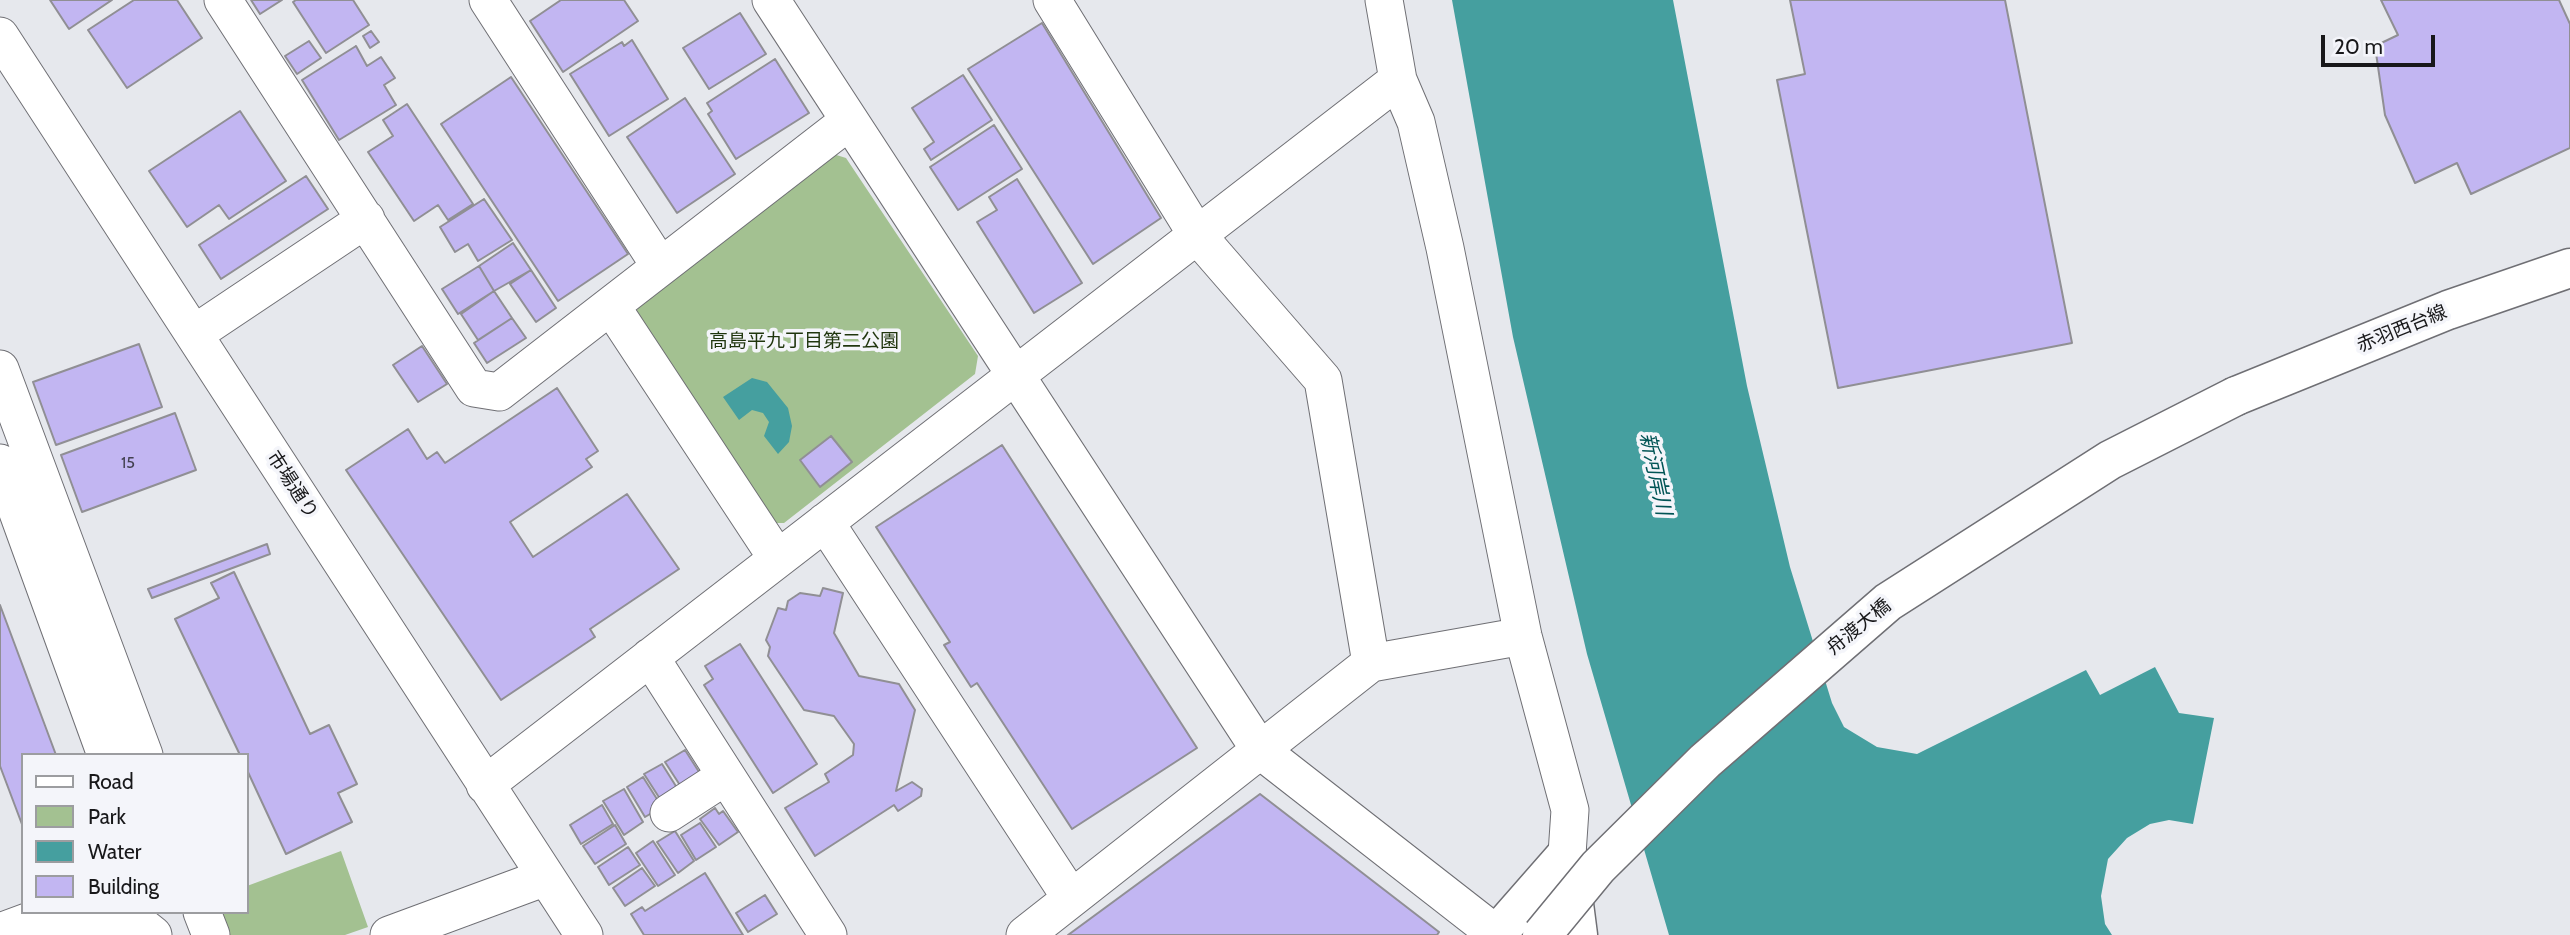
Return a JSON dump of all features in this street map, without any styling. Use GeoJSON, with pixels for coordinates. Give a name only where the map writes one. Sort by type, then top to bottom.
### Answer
{"type":"FeatureCollection","features":[{"type":"Feature","properties":{"kind":"main road","name":"赤羽西台線"},"geometry":{"type":"LineString","coordinates":[[2236,396],[2448,310],[2570,268]]}},
{"type":"Feature","properties":{"kind":"main road","name":"舟渡大橋"},"geometry":{"type":"LineString","coordinates":[[1542,935],[1598,867],[1705,761],[1888,602],[2110,460],[2236,396]]}},
{"type":"Feature","properties":{"kind":"main road"},"geometry":{"type":"LineString","coordinates":[[1496,934],[1567,854]]}},
{"type":"Feature","properties":{"kind":"main road"},"geometry":{"type":"LineString","coordinates":[[1567,854],[1578,935]]}},
{"type":"Feature","properties":{"kind":"street"},"geometry":{"type":"LineString","coordinates":[[223,0],[474,388],[499,392],[849,121]]}},
{"type":"Feature","properties":{"kind":"street"},"geometry":{"type":"LineString","coordinates":[[488,0],[660,267]]}},
{"type":"Feature","properties":{"kind":"street"},"geometry":{"type":"LineString","coordinates":[[772,0],[1260,750],[1496,934]]}},
{"type":"Feature","properties":{"kind":"street"},"geometry":{"type":"LineString","coordinates":[[1052,0],[1197,235],[1323,380],[1371,663]]}},
{"type":"Feature","properties":{"kind":"street"},"geometry":{"type":"LineString","coordinates":[[1384,0],[1398,80],[1416,122],[1439,223],[1523,636],[1570,810],[1567,854]]}},
{"type":"Feature","properties":{"kind":"street","name":"市場通り"},"geometry":{"type":"LineString","coordinates":[[0,36],[584,935]]}},
{"type":"Feature","properties":{"kind":"street"},"geometry":{"type":"LineString","coordinates":[[485,785],[1398,80]]}},
{"type":"Feature","properties":{"kind":"street"},"geometry":{"type":"LineString","coordinates":[[194,334],[366,219]]}},
{"type":"Feature","properties":{"kind":"street"},"geometry":{"type":"LineString","coordinates":[[611,306],[777,558]]}},
{"type":"Feature","properties":{"kind":"street"},"geometry":{"type":"LineString","coordinates":[[0,369],[143,753]]}},
{"type":"Feature","properties":{"kind":"street"},"geometry":{"type":"LineString","coordinates":[[0,463],[105,753]]}},
{"type":"Feature","properties":{"kind":"street"},"geometry":{"type":"LineString","coordinates":[[825,522],[1071,898]]}},
{"type":"Feature","properties":{"kind":"street"},"geometry":{"type":"LineString","coordinates":[[1025,935],[1371,663],[1523,636]]}},
{"type":"Feature","properties":{"kind":"street"},"geometry":{"type":"LineString","coordinates":[[650,657],[828,935]]}},
{"type":"Feature","properties":{"kind":"street"},"geometry":{"type":"LineString","coordinates":[[669,813],[726,776]]}},
{"type":"Feature","properties":{"kind":"street"},"geometry":{"type":"LineString","coordinates":[[390,935],[546,877]]}},
{"type":"Feature","properties":{"kind":"street"},"geometry":{"type":"LineString","coordinates":[[0,932],[49,914]]}},
{"type":"Feature","properties":{"kind":"street"},"geometry":{"type":"LineString","coordinates":[[203,914],[211,935]]}},
{"type":"Feature","properties":{"kind":"street"},"geometry":{"type":"LineString","coordinates":[[63,935],[107,919],[144,927],[153,935]]}},
{"type":"Feature","properties":{"kind":"green space","name":"高島平九丁目第二公園"},"geometry":{"type":"Polygon","coordinates":[[[830,153],[846,158],[978,356],[975,374],[784,523],[765,523],[635,323],[638,305],[830,153]]]}},
{"type":"Feature","properties":{"kind":"green space"},"geometry":{"type":"Polygon","coordinates":[[[341,851],[368,927],[345,935],[227,935],[219,914],[248,914],[248,886],[341,851]]]}},
{"type":"Feature","properties":{"kind":"water","name":"新河岸川"},"geometry":{"type":"Polygon","coordinates":[[[1452,0],[1673,0],[1747,386],[1790,567],[1832,703],[1844,727],[1877,747],[1917,754],[2086,670],[2100,695],[2155,667],[2179,713],[2214,718],[2193,824],[2169,820],[2150,824],[2127,838],[2108,859],[2101,896],[2105,924],[2112,935],[1669,935],[1587,654],[1513,337],[1452,0]]]}},
{"type":"Feature","properties":{"kind":"water"},"geometry":{"type":"Polygon","coordinates":[[[752,378],[767,382],[788,408],[792,426],[789,442],[778,454],[764,436],[769,422],[763,413],[752,410],[739,420],[723,397],[752,378]]]}},
{"type":"Feature","properties":{"kind":"building"},"geometry":{"type":"Polygon","coordinates":[[[50,0],[112,0],[69,29],[50,0]]]}},
{"type":"Feature","properties":{"kind":"building"},"geometry":{"type":"Polygon","coordinates":[[[134,0],[177,0],[202,38],[127,88],[88,30],[134,0]]]}},
{"type":"Feature","properties":{"kind":"building"},"geometry":{"type":"Polygon","coordinates":[[[251,0],[282,0],[260,14],[251,0]]]}},
{"type":"Feature","properties":{"kind":"building"},"geometry":{"type":"Polygon","coordinates":[[[353,0],[369,25],[326,53],[293,2],[353,0]]]}},
{"type":"Feature","properties":{"kind":"building"},"geometry":{"type":"Polygon","coordinates":[[[561,0],[624,0],[638,21],[563,72],[530,21],[561,0]]]}},
{"type":"Feature","properties":{"kind":"building"},"geometry":{"type":"Polygon","coordinates":[[[1790,0],[2005,0],[2072,343],[1838,388],[1777,80],[1805,74],[1790,0]]]}},
{"type":"Feature","properties":{"kind":"building"},"geometry":{"type":"Polygon","coordinates":[[[2381,0],[2559,0],[2570,24],[2570,148],[2471,194],[2457,163],[2415,183],[2385,115],[2375,46],[2398,35],[2381,0]]]}},
{"type":"Feature","properties":{"kind":"building"},"geometry":{"type":"Polygon","coordinates":[[[740,13],[766,54],[709,89],[683,48],[740,13]]]}},
{"type":"Feature","properties":{"kind":"building"},"geometry":{"type":"Polygon","coordinates":[[[1042,23],[1161,218],[1093,264],[968,69],[1042,23]]]}},
{"type":"Feature","properties":{"kind":"building"},"geometry":{"type":"Polygon","coordinates":[[[371,31],[379,42],[370,48],[363,36],[371,31]]]}},
{"type":"Feature","properties":{"kind":"building"},"geometry":{"type":"Polygon","coordinates":[[[632,40],[668,99],[609,136],[570,74],[622,42],[624,46],[632,40]]]}},
{"type":"Feature","properties":{"kind":"building"},"geometry":{"type":"Polygon","coordinates":[[[309,41],[321,58],[297,74],[285,56],[309,41]]]}},
{"type":"Feature","properties":{"kind":"building"},"geometry":{"type":"Polygon","coordinates":[[[356,46],[367,66],[381,57],[395,78],[384,85],[396,105],[339,140],[302,80],[356,46]]]}},
{"type":"Feature","properties":{"kind":"building"},"geometry":{"type":"Polygon","coordinates":[[[775,59],[809,113],[736,159],[708,114],[712,111],[707,103],[775,59]]]}},
{"type":"Feature","properties":{"kind":"building"},"geometry":{"type":"Polygon","coordinates":[[[963,75],[992,120],[931,160],[924,149],[934,142],[912,108],[963,75]]]}},
{"type":"Feature","properties":{"kind":"building"},"geometry":{"type":"Polygon","coordinates":[[[511,77],[628,254],[558,301],[441,124],[511,77]]]}},
{"type":"Feature","properties":{"kind":"building"},"geometry":{"type":"Polygon","coordinates":[[[685,98],[735,174],[677,213],[627,137],[685,98]]]}},
{"type":"Feature","properties":{"kind":"building"},"geometry":{"type":"Polygon","coordinates":[[[407,104],[473,204],[448,220],[438,205],[414,221],[368,152],[393,136],[383,120],[407,104]]]}},
{"type":"Feature","properties":{"kind":"building"},"geometry":{"type":"Polygon","coordinates":[[[240,111],[286,181],[229,219],[219,205],[187,227],[149,171],[240,111]]]}},
{"type":"Feature","properties":{"kind":"building"},"geometry":{"type":"Polygon","coordinates":[[[994,125],[1022,169],[958,210],[930,167],[994,125]]]}},
{"type":"Feature","properties":{"kind":"building"},"geometry":{"type":"Polygon","coordinates":[[[306,176],[328,209],[221,279],[199,245],[306,176]]]}},
{"type":"Feature","properties":{"kind":"building"},"geometry":{"type":"Polygon","coordinates":[[[1017,179],[1082,283],[1034,313],[977,222],[997,210],[989,197],[1017,179]]]}},
{"type":"Feature","properties":{"kind":"building"},"geometry":{"type":"Polygon","coordinates":[[[484,199],[512,240],[478,261],[468,244],[455,252],[440,227],[484,199]]]}},
{"type":"Feature","properties":{"kind":"building"},"geometry":{"type":"Polygon","coordinates":[[[513,243],[531,270],[494,291],[479,266],[513,243]]]}},
{"type":"Feature","properties":{"kind":"building"},"geometry":{"type":"Polygon","coordinates":[[[479,266],[494,291],[458,314],[442,289],[479,266]]]}},
{"type":"Feature","properties":{"kind":"building"},"geometry":{"type":"Polygon","coordinates":[[[531,270],[556,308],[536,322],[510,284],[531,270]]]}},
{"type":"Feature","properties":{"kind":"building"},"geometry":{"type":"Polygon","coordinates":[[[494,291],[512,318],[478,340],[461,314],[494,291]]]}},
{"type":"Feature","properties":{"kind":"building"},"geometry":{"type":"Polygon","coordinates":[[[512,318],[526,338],[487,363],[474,343],[512,318]]]}},
{"type":"Feature","properties":{"kind":"building"},"geometry":{"type":"Polygon","coordinates":[[[139,344],[162,407],[56,445],[33,382],[139,344]]]}},
{"type":"Feature","properties":{"kind":"building"},"geometry":{"type":"Polygon","coordinates":[[[422,346],[447,384],[418,402],[393,365],[422,346]]]}},
{"type":"Feature","properties":{"kind":"building"},"geometry":{"type":"Polygon","coordinates":[[[557,388],[598,451],[586,459],[592,467],[510,522],[533,557],[627,494],[679,569],[590,629],[595,637],[501,700],[346,470],[408,429],[427,459],[437,452],[445,463],[557,388]]]}},
{"type":"Feature","properties":{"kind":"building"},"geometry":{"type":"Polygon","coordinates":[[[175,413],[196,470],[82,512],[61,455],[175,413]]]}},
{"type":"Feature","properties":{"kind":"building"},"geometry":{"type":"Polygon","coordinates":[[[831,436],[852,462],[820,487],[800,460],[831,436]]]}},
{"type":"Feature","properties":{"kind":"building"},"geometry":{"type":"Polygon","coordinates":[[[1002,445],[1197,748],[1072,829],[977,683],[971,687],[944,645],[950,642],[876,527],[1002,445]]]}},
{"type":"Feature","properties":{"kind":"building"},"geometry":{"type":"Polygon","coordinates":[[[267,544],[270,554],[152,598],[148,589],[267,544]]]}},
{"type":"Feature","properties":{"kind":"building"},"geometry":{"type":"Polygon","coordinates":[[[234,572],[310,734],[329,725],[357,784],[338,793],[352,822],[286,854],[248,772],[248,753],[239,753],[175,619],[219,598],[211,583],[234,572]]]}},
{"type":"Feature","properties":{"kind":"building"},"geometry":{"type":"Polygon","coordinates":[[[823,588],[843,593],[834,633],[859,676],[899,684],[915,710],[896,791],[912,782],[922,789],[921,796],[898,811],[894,805],[815,856],[785,808],[829,782],[825,774],[853,755],[854,744],[834,716],[804,710],[768,656],[770,647],[766,640],[778,608],[786,610],[788,601],[800,593],[820,596],[823,588]]]}},
{"type":"Feature","properties":{"kind":"building"},"geometry":{"type":"Polygon","coordinates":[[[0,605],[55,753],[21,753],[21,822],[0,766],[0,605]]]}},
{"type":"Feature","properties":{"kind":"building"},"geometry":{"type":"Polygon","coordinates":[[[740,644],[817,764],[773,793],[704,685],[713,679],[705,666],[740,644]]]}},
{"type":"Feature","properties":{"kind":"building"},"geometry":{"type":"Polygon","coordinates":[[[685,750],[701,775],[685,793],[665,762],[685,750]]]}},
{"type":"Feature","properties":{"kind":"building"},"geometry":{"type":"Polygon","coordinates":[[[662,764],[679,791],[662,802],[644,774],[662,764]]]}},
{"type":"Feature","properties":{"kind":"building"},"geometry":{"type":"Polygon","coordinates":[[[643,777],[662,807],[645,817],[627,787],[643,777]]]}},
{"type":"Feature","properties":{"kind":"building"},"geometry":{"type":"Polygon","coordinates":[[[624,789],[643,822],[624,835],[603,801],[624,789]]]}},
{"type":"Feature","properties":{"kind":"building"},"geometry":{"type":"Polygon","coordinates":[[[1260,794],[1439,932],[1437,935],[1068,935],[1260,794]]]}},
{"type":"Feature","properties":{"kind":"building"},"geometry":{"type":"Polygon","coordinates":[[[602,805],[613,824],[581,844],[570,825],[602,805]]]}},
{"type":"Feature","properties":{"kind":"building"},"geometry":{"type":"Polygon","coordinates":[[[715,808],[719,814],[723,811],[738,832],[719,845],[700,819],[715,808]]]}},
{"type":"Feature","properties":{"kind":"building"},"geometry":{"type":"Polygon","coordinates":[[[700,823],[716,847],[696,860],[681,835],[700,823]]]}},
{"type":"Feature","properties":{"kind":"building"},"geometry":{"type":"Polygon","coordinates":[[[615,825],[626,844],[595,864],[583,846],[615,825]]]}},
{"type":"Feature","properties":{"kind":"building"},"geometry":{"type":"Polygon","coordinates":[[[675,831],[694,861],[678,873],[657,842],[675,831]]]}},
{"type":"Feature","properties":{"kind":"building"},"geometry":{"type":"Polygon","coordinates":[[[653,841],[675,875],[658,886],[636,853],[653,841]]]}},
{"type":"Feature","properties":{"kind":"building"},"geometry":{"type":"Polygon","coordinates":[[[628,847],[640,865],[609,885],[598,867],[628,847]]]}},
{"type":"Feature","properties":{"kind":"building"},"geometry":{"type":"Polygon","coordinates":[[[642,868],[655,886],[625,906],[613,888],[642,868]]]}},
{"type":"Feature","properties":{"kind":"building"},"geometry":{"type":"Polygon","coordinates":[[[705,873],[743,935],[644,935],[631,914],[642,907],[645,911],[705,873]]]}},
{"type":"Feature","properties":{"kind":"building"},"geometry":{"type":"Polygon","coordinates":[[[765,895],[777,914],[748,932],[736,913],[765,895]]]}}]}
